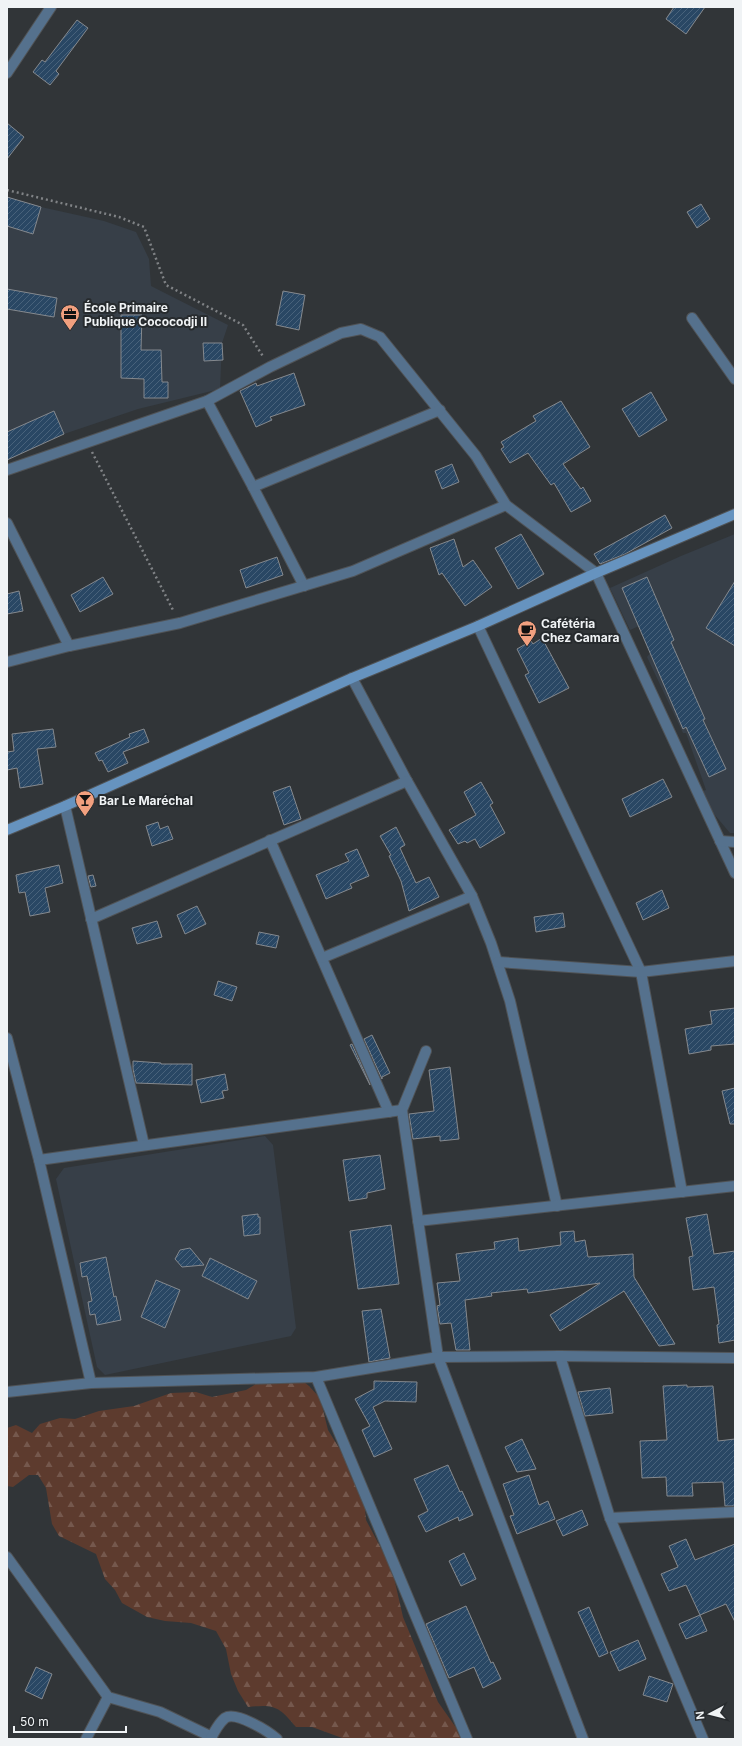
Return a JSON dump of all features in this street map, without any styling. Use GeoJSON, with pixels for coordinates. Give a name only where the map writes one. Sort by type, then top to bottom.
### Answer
{"type":"FeatureCollection","features":[{"type":"Feature","properties":{"kind":"street"},"geometry":{"type":"LineString","coordinates":[[7,73],[52,7]]}},
{"type":"Feature","properties":{"kind":"street"},"geometry":{"type":"LineString","coordinates":[[692,318],[734,375]]}},
{"type":"Feature","properties":{"kind":"street"},"geometry":{"type":"LineString","coordinates":[[7,470],[206,401],[270,367],[341,333],[361,329],[380,337],[476,456],[506,505],[596,574],[735,873]]}},
{"type":"Feature","properties":{"kind":"street"},"geometry":{"type":"LineString","coordinates":[[206,401],[253,487],[304,586]]}},
{"type":"Feature","properties":{"kind":"street"},"geometry":{"type":"LineString","coordinates":[[253,487],[440,410]]}},
{"type":"Feature","properties":{"kind":"street"},"geometry":{"type":"LineString","coordinates":[[7,662],[70,646],[180,623],[352,571],[506,505]]}},
{"type":"Feature","properties":{"kind":"street"},"geometry":{"type":"LineString","coordinates":[[7,830],[65,806],[352,678],[478,626],[735,514]]}},
{"type":"Feature","properties":{"kind":"street"},"geometry":{"type":"LineString","coordinates":[[7,523],[70,646]]}},
{"type":"Feature","properties":{"kind":"street"},"geometry":{"type":"LineString","coordinates":[[478,626],[641,972],[682,1192]]}},
{"type":"Feature","properties":{"kind":"street"},"geometry":{"type":"LineString","coordinates":[[352,678],[407,781],[472,896],[498,962],[510,1001],[557,1206]]}},
{"type":"Feature","properties":{"kind":"street"},"geometry":{"type":"LineString","coordinates":[[92,919],[407,781]]}},
{"type":"Feature","properties":{"kind":"street"},"geometry":{"type":"LineString","coordinates":[[65,806],[144,1145]]}},
{"type":"Feature","properties":{"kind":"street"},"geometry":{"type":"LineString","coordinates":[[270,840],[389,1112]]}},
{"type":"Feature","properties":{"kind":"street"},"geometry":{"type":"LineString","coordinates":[[720,841],[735,842]]}},
{"type":"Feature","properties":{"kind":"street"},"geometry":{"type":"LineString","coordinates":[[322,958],[472,896]]}},
{"type":"Feature","properties":{"kind":"street"},"geometry":{"type":"LineString","coordinates":[[498,962],[641,972],[735,961]]}},
{"type":"Feature","properties":{"kind":"street"},"geometry":{"type":"LineString","coordinates":[[7,1038],[39,1160],[91,1383]]}},
{"type":"Feature","properties":{"kind":"street"},"geometry":{"type":"LineString","coordinates":[[426,1051],[402,1110],[438,1357],[583,1739]]}},
{"type":"Feature","properties":{"kind":"street"},"geometry":{"type":"LineString","coordinates":[[39,1160],[402,1110]]}},
{"type":"Feature","properties":{"kind":"street"},"geometry":{"type":"LineString","coordinates":[[418,1221],[735,1186]]}},
{"type":"Feature","properties":{"kind":"street"},"geometry":{"type":"LineString","coordinates":[[7,1392],[91,1383],[316,1377],[438,1357],[560,1356],[735,1358]]}},
{"type":"Feature","properties":{"kind":"street"},"geometry":{"type":"LineString","coordinates":[[560,1356],[610,1518],[703,1739]]}},
{"type":"Feature","properties":{"kind":"street"},"geometry":{"type":"LineString","coordinates":[[316,1377],[467,1739]]}},
{"type":"Feature","properties":{"kind":"street"},"geometry":{"type":"LineString","coordinates":[[610,1518],[735,1512]]}},
{"type":"Feature","properties":{"kind":"street"},"geometry":{"type":"LineString","coordinates":[[7,1557],[108,1697],[160,1712],[211,1738],[224,1719],[239,1717],[278,1739]]}},
{"type":"Feature","properties":{"kind":"street"},"geometry":{"type":"LineString","coordinates":[[86,1739],[108,1697]]}},
{"type":"Feature","properties":{"kind":"path"},"geometry":{"type":"LineString","coordinates":[[7,190],[119,217],[144,227],[166,285],[242,326],[270,367]]}},
{"type":"Feature","properties":{"kind":"path"},"geometry":{"type":"LineString","coordinates":[[88,443],[180,623]]}},
{"type":"Feature","properties":{"kind":"shaded area"},"geometry":{"type":"Polygon","coordinates":[[[7,197],[41,207],[104,221],[136,232],[149,259],[151,286],[228,325],[222,343],[220,389],[138,409],[64,434],[7,460],[7,197]]]}},
{"type":"Feature","properties":{"kind":"shaded area"},"geometry":{"type":"Polygon","coordinates":[[[735,534],[735,833],[730,833],[704,802],[700,792],[706,790],[686,733],[683,733],[647,657],[651,652],[639,626],[630,630],[610,588],[681,556],[735,534]]]}},
{"type":"Feature","properties":{"kind":"shaded area"},"geometry":{"type":"Polygon","coordinates":[[[265,1136],[273,1145],[296,1328],[291,1336],[105,1375],[97,1367],[56,1179],[64,1168],[265,1136]]]}},
{"type":"Feature","properties":{"kind":"green space"},"geometry":{"type":"Polygon","coordinates":[[[299,1378],[320,1398],[328,1430],[346,1459],[351,1477],[364,1498],[366,1520],[392,1569],[403,1617],[438,1702],[464,1739],[345,1739],[312,1727],[296,1727],[285,1715],[270,1706],[248,1707],[238,1691],[231,1674],[226,1649],[216,1631],[191,1623],[165,1621],[147,1617],[122,1603],[115,1590],[105,1579],[96,1554],[59,1536],[52,1524],[46,1488],[38,1475],[29,1475],[13,1487],[7,1486],[7,1428],[16,1425],[32,1433],[40,1424],[60,1418],[75,1419],[99,1411],[134,1406],[171,1393],[196,1392],[212,1397],[246,1390],[261,1381],[278,1383],[299,1378]]]}},
{"type":"Feature","properties":{"kind":"building"},"geometry":{"type":"Polygon","coordinates":[[[674,7],[705,7],[686,34],[666,19],[674,7]]]}},
{"type":"Feature","properties":{"kind":"building"},"geometry":{"type":"Polygon","coordinates":[[[77,20],[88,28],[56,71],[59,74],[50,85],[33,72],[42,60],[45,62],[77,20]]]}},
{"type":"Feature","properties":{"kind":"building"},"geometry":{"type":"Polygon","coordinates":[[[7,123],[24,137],[7,159],[7,123]]]}},
{"type":"Feature","properties":{"kind":"building"},"geometry":{"type":"Polygon","coordinates":[[[7,197],[41,207],[33,234],[7,226],[7,197]]]}},
{"type":"Feature","properties":{"kind":"building"},"geometry":{"type":"Polygon","coordinates":[[[701,204],[710,219],[697,228],[687,212],[701,204]]]}},
{"type":"Feature","properties":{"kind":"building"},"geometry":{"type":"Polygon","coordinates":[[[7,289],[57,298],[54,317],[7,309],[7,289]]]}},
{"type":"Feature","properties":{"kind":"building"},"geometry":{"type":"Polygon","coordinates":[[[283,291],[305,295],[299,330],[276,325],[283,291]]]}},
{"type":"Feature","properties":{"kind":"building"},"geometry":{"type":"Polygon","coordinates":[[[121,315],[142,315],[141,350],[161,350],[162,382],[168,382],[168,398],[144,398],[144,379],[121,378],[121,315]]]}},
{"type":"Feature","properties":{"kind":"building"},"geometry":{"type":"Polygon","coordinates":[[[203,343],[222,343],[223,360],[204,361],[203,343]]]}},
{"type":"Feature","properties":{"kind":"building"},"geometry":{"type":"Polygon","coordinates":[[[294,373],[305,405],[270,417],[272,420],[256,427],[240,391],[256,383],[257,386],[294,373]]]}},
{"type":"Feature","properties":{"kind":"building"},"geometry":{"type":"Polygon","coordinates":[[[651,392],[667,420],[639,437],[622,409],[651,392]]]}},
{"type":"Feature","properties":{"kind":"building"},"geometry":{"type":"Polygon","coordinates":[[[561,401],[590,447],[563,464],[581,489],[583,487],[591,501],[571,512],[554,483],[551,485],[528,453],[510,463],[501,449],[504,447],[501,442],[536,421],[533,416],[561,401]]]}},
{"type":"Feature","properties":{"kind":"building"},"geometry":{"type":"Polygon","coordinates":[[[54,411],[64,434],[7,460],[7,432],[54,411]]]}},
{"type":"Feature","properties":{"kind":"building"},"geometry":{"type":"Polygon","coordinates":[[[452,464],[459,482],[442,489],[435,471],[452,464]]]}},
{"type":"Feature","properties":{"kind":"building"},"geometry":{"type":"Polygon","coordinates":[[[665,515],[672,528],[625,554],[600,564],[594,554],[665,515]]]}},
{"type":"Feature","properties":{"kind":"building"},"geometry":{"type":"Polygon","coordinates":[[[521,534],[544,574],[518,589],[495,548],[521,534]]]}},
{"type":"Feature","properties":{"kind":"building"},"geometry":{"type":"Polygon","coordinates":[[[454,539],[463,567],[473,560],[492,587],[465,606],[442,573],[439,575],[430,548],[454,539]]]}},
{"type":"Feature","properties":{"kind":"building"},"geometry":{"type":"Polygon","coordinates":[[[277,557],[283,575],[246,588],[240,570],[277,557]]]}},
{"type":"Feature","properties":{"kind":"building"},"geometry":{"type":"Polygon","coordinates":[[[103,577],[113,594],[80,612],[71,595],[103,577]]]}},
{"type":"Feature","properties":{"kind":"building"},"geometry":{"type":"Polygon","coordinates":[[[647,577],[674,640],[671,642],[705,719],[703,720],[726,769],[709,777],[686,727],[683,729],[622,588],[647,577]]]}},
{"type":"Feature","properties":{"kind":"building"},"geometry":{"type":"Polygon","coordinates":[[[735,581],[735,646],[706,628],[735,581]]]}},
{"type":"Feature","properties":{"kind":"building"},"geometry":{"type":"Polygon","coordinates":[[[19,591],[23,611],[7,614],[7,594],[19,591]]]}},
{"type":"Feature","properties":{"kind":"building"},"geometry":{"type":"Polygon","coordinates":[[[542,638],[569,688],[539,703],[525,675],[529,673],[517,649],[531,641],[533,644],[542,638]]]}},
{"type":"Feature","properties":{"kind":"building"},"geometry":{"type":"Polygon","coordinates":[[[53,729],[56,747],[37,749],[43,784],[20,788],[17,768],[7,770],[7,752],[14,751],[12,734],[53,729]]]}},
{"type":"Feature","properties":{"kind":"building"},"geometry":{"type":"Polygon","coordinates":[[[144,729],[149,742],[123,752],[128,763],[108,772],[102,760],[99,761],[95,753],[130,737],[129,734],[144,729]]]}},
{"type":"Feature","properties":{"kind":"building"},"geometry":{"type":"Polygon","coordinates":[[[663,779],[672,797],[630,817],[622,799],[663,779]]]}},
{"type":"Feature","properties":{"kind":"building"},"geometry":{"type":"Polygon","coordinates":[[[481,782],[493,803],[490,805],[505,833],[480,848],[475,839],[467,843],[465,841],[458,844],[449,830],[476,815],[464,792],[481,782]]]}},
{"type":"Feature","properties":{"kind":"building"},"geometry":{"type":"Polygon","coordinates":[[[290,786],[301,819],[284,825],[273,792],[290,786]]]}},
{"type":"Feature","properties":{"kind":"building"},"geometry":{"type":"Polygon","coordinates":[[[158,822],[160,829],[168,826],[173,839],[152,846],[146,826],[158,822]]]}},
{"type":"Feature","properties":{"kind":"building"},"geometry":{"type":"Polygon","coordinates":[[[396,827],[405,845],[400,848],[416,883],[429,877],[439,897],[409,911],[401,881],[389,856],[391,855],[380,836],[396,827]]]}},
{"type":"Feature","properties":{"kind":"building"},"geometry":{"type":"Polygon","coordinates":[[[357,849],[369,876],[350,884],[352,888],[326,899],[316,875],[349,861],[345,854],[357,849]]]}},
{"type":"Feature","properties":{"kind":"building"},"geometry":{"type":"Polygon","coordinates":[[[59,865],[63,883],[45,888],[50,912],[30,916],[25,892],[19,893],[16,875],[59,865]]]}},
{"type":"Feature","properties":{"kind":"building"},"geometry":{"type":"Polygon","coordinates":[[[93,875],[96,886],[91,887],[88,876],[93,875]]]}},
{"type":"Feature","properties":{"kind":"building"},"geometry":{"type":"Polygon","coordinates":[[[662,890],[669,908],[643,920],[636,903],[662,890]]]}},
{"type":"Feature","properties":{"kind":"building"},"geometry":{"type":"Polygon","coordinates":[[[197,906],[206,924],[185,934],[177,915],[197,906]]]}},
{"type":"Feature","properties":{"kind":"building"},"geometry":{"type":"Polygon","coordinates":[[[563,913],[565,927],[536,932],[534,917],[563,913]]]}},
{"type":"Feature","properties":{"kind":"building"},"geometry":{"type":"Polygon","coordinates":[[[157,921],[162,937],[137,944],[132,928],[157,921]]]}},
{"type":"Feature","properties":{"kind":"building"},"geometry":{"type":"Polygon","coordinates":[[[259,932],[279,936],[276,948],[256,944],[259,932]]]}},
{"type":"Feature","properties":{"kind":"building"},"geometry":{"type":"Polygon","coordinates":[[[218,981],[237,987],[232,1001],[214,995],[218,981]]]}},
{"type":"Feature","properties":{"kind":"building"},"geometry":{"type":"Polygon","coordinates":[[[735,1008],[735,1044],[711,1046],[711,1050],[689,1054],[685,1029],[712,1024],[710,1011],[735,1008]]]}},
{"type":"Feature","properties":{"kind":"building"},"geometry":{"type":"Polygon","coordinates":[[[372,1035],[390,1073],[382,1077],[382,1079],[364,1039],[372,1035]]]}},
{"type":"Feature","properties":{"kind":"building"},"geometry":{"type":"Polygon","coordinates":[[[352,1044],[370,1084],[370,1085],[350,1045],[352,1044]]]}},
{"type":"Feature","properties":{"kind":"building"},"geometry":{"type":"Polygon","coordinates":[[[133,1061],[161,1064],[192,1064],[192,1085],[136,1083],[133,1061]]]}},
{"type":"Feature","properties":{"kind":"building"},"geometry":{"type":"Polygon","coordinates":[[[450,1067],[459,1139],[440,1141],[440,1136],[413,1139],[409,1114],[434,1111],[429,1070],[450,1067]]]}},
{"type":"Feature","properties":{"kind":"building"},"geometry":{"type":"Polygon","coordinates":[[[225,1074],[228,1090],[222,1091],[224,1098],[201,1103],[196,1080],[225,1074]]]}},
{"type":"Feature","properties":{"kind":"building"},"geometry":{"type":"Polygon","coordinates":[[[735,1088],[735,1124],[730,1124],[722,1091],[735,1088]]]}},
{"type":"Feature","properties":{"kind":"building"},"geometry":{"type":"Polygon","coordinates":[[[380,1155],[385,1189],[367,1193],[367,1198],[349,1201],[343,1160],[380,1155]]]}},
{"type":"Feature","properties":{"kind":"building"},"geometry":{"type":"Polygon","coordinates":[[[258,1214],[258,1217],[260,1217],[260,1234],[244,1236],[242,1216],[258,1214]]]}},
{"type":"Feature","properties":{"kind":"building"},"geometry":{"type":"Polygon","coordinates":[[[707,1214],[714,1254],[735,1251],[735,1340],[719,1343],[717,1325],[719,1324],[714,1287],[693,1290],[689,1257],[693,1256],[686,1218],[707,1214]]]}},
{"type":"Feature","properties":{"kind":"building"},"geometry":{"type":"Polygon","coordinates":[[[391,1225],[399,1284],[358,1289],[350,1231],[391,1225]]]}},
{"type":"Feature","properties":{"kind":"building"},"geometry":{"type":"Polygon","coordinates":[[[574,1231],[575,1242],[585,1240],[588,1257],[633,1254],[634,1277],[675,1344],[659,1346],[624,1291],[560,1331],[550,1315],[600,1283],[528,1293],[527,1289],[491,1293],[492,1296],[465,1300],[470,1350],[456,1350],[451,1323],[440,1324],[437,1306],[440,1305],[437,1283],[460,1281],[456,1254],[495,1249],[494,1242],[518,1238],[519,1251],[561,1245],[560,1232],[574,1231]]]}},
{"type":"Feature","properties":{"kind":"building"},"geometry":{"type":"Polygon","coordinates":[[[190,1248],[204,1265],[182,1267],[175,1259],[180,1250],[190,1248]]]}},
{"type":"Feature","properties":{"kind":"building"},"geometry":{"type":"Polygon","coordinates":[[[106,1257],[114,1297],[116,1296],[121,1320],[97,1325],[95,1314],[90,1315],[88,1302],[92,1301],[87,1276],[82,1277],[80,1263],[106,1257]]]}},
{"type":"Feature","properties":{"kind":"building"},"geometry":{"type":"Polygon","coordinates":[[[210,1258],[257,1281],[248,1299],[202,1276],[210,1258]]]}},
{"type":"Feature","properties":{"kind":"building"},"geometry":{"type":"Polygon","coordinates":[[[156,1280],[180,1290],[165,1328],[141,1317],[156,1280]]]}},
{"type":"Feature","properties":{"kind":"building"},"geometry":{"type":"Polygon","coordinates":[[[381,1309],[390,1358],[369,1362],[362,1311],[381,1309]]]}},
{"type":"Feature","properties":{"kind":"building"},"geometry":{"type":"Polygon","coordinates":[[[374,1381],[417,1382],[416,1402],[385,1401],[373,1407],[392,1449],[374,1457],[362,1430],[370,1426],[355,1399],[374,1389],[374,1381]]]}},
{"type":"Feature","properties":{"kind":"building"},"geometry":{"type":"Polygon","coordinates":[[[687,1385],[687,1387],[713,1386],[718,1441],[735,1439],[735,1506],[725,1506],[723,1482],[692,1483],[693,1496],[667,1496],[666,1477],[642,1478],[640,1441],[667,1440],[663,1386],[687,1385]]]}},
{"type":"Feature","properties":{"kind":"building"},"geometry":{"type":"Polygon","coordinates":[[[610,1388],[613,1413],[585,1416],[578,1392],[610,1388]]]}},
{"type":"Feature","properties":{"kind":"building"},"geometry":{"type":"Polygon","coordinates":[[[522,1439],[536,1469],[517,1472],[505,1447],[522,1439]]]}},
{"type":"Feature","properties":{"kind":"building"},"geometry":{"type":"Polygon","coordinates":[[[448,1465],[460,1492],[462,1491],[473,1515],[459,1521],[458,1517],[426,1532],[418,1516],[428,1511],[414,1479],[448,1465]]]}},
{"type":"Feature","properties":{"kind":"building"},"geometry":{"type":"Polygon","coordinates":[[[529,1475],[539,1505],[548,1501],[555,1519],[517,1534],[510,1516],[514,1515],[503,1484],[529,1475]]]}},
{"type":"Feature","properties":{"kind":"building"},"geometry":{"type":"Polygon","coordinates":[[[582,1510],[588,1525],[563,1536],[556,1521],[582,1510]]]}},
{"type":"Feature","properties":{"kind":"building"},"geometry":{"type":"Polygon","coordinates":[[[686,1539],[695,1560],[735,1544],[735,1622],[726,1604],[700,1615],[686,1585],[669,1591],[661,1574],[678,1567],[669,1546],[686,1539]]]}},
{"type":"Feature","properties":{"kind":"building"},"geometry":{"type":"Polygon","coordinates":[[[464,1553],[476,1579],[461,1586],[449,1561],[464,1553]]]}},
{"type":"Feature","properties":{"kind":"building"},"geometry":{"type":"Polygon","coordinates":[[[466,1606],[491,1663],[493,1662],[501,1679],[483,1688],[474,1667],[449,1678],[426,1624],[466,1606]]]}},
{"type":"Feature","properties":{"kind":"building"},"geometry":{"type":"Polygon","coordinates":[[[589,1607],[608,1653],[599,1657],[578,1612],[589,1607]]]}},
{"type":"Feature","properties":{"kind":"building"},"geometry":{"type":"Polygon","coordinates":[[[700,1615],[707,1631],[686,1639],[679,1624],[700,1615]]]}},
{"type":"Feature","properties":{"kind":"building"},"geometry":{"type":"Polygon","coordinates":[[[638,1640],[646,1659],[619,1671],[610,1652],[638,1640]]]}},
{"type":"Feature","properties":{"kind":"building"},"geometry":{"type":"Polygon","coordinates":[[[36,1667],[52,1674],[42,1699],[25,1691],[36,1667]]]}},
{"type":"Feature","properties":{"kind":"building"},"geometry":{"type":"Polygon","coordinates":[[[649,1676],[673,1684],[667,1702],[643,1695],[649,1676]]]}},
{"type":"Feature","properties":{"kind":"place","name":"École Primaire Publique Cococodji II"},"geometry":{"type":"Point","coordinates":[70,331]}},
{"type":"Feature","properties":{"kind":"place","name":"Cafétéria Chez Camara"},"geometry":{"type":"Point","coordinates":[527,647]}},
{"type":"Feature","properties":{"kind":"place","name":"Bar Le Maréchal"},"geometry":{"type":"Point","coordinates":[85,817]}}]}
